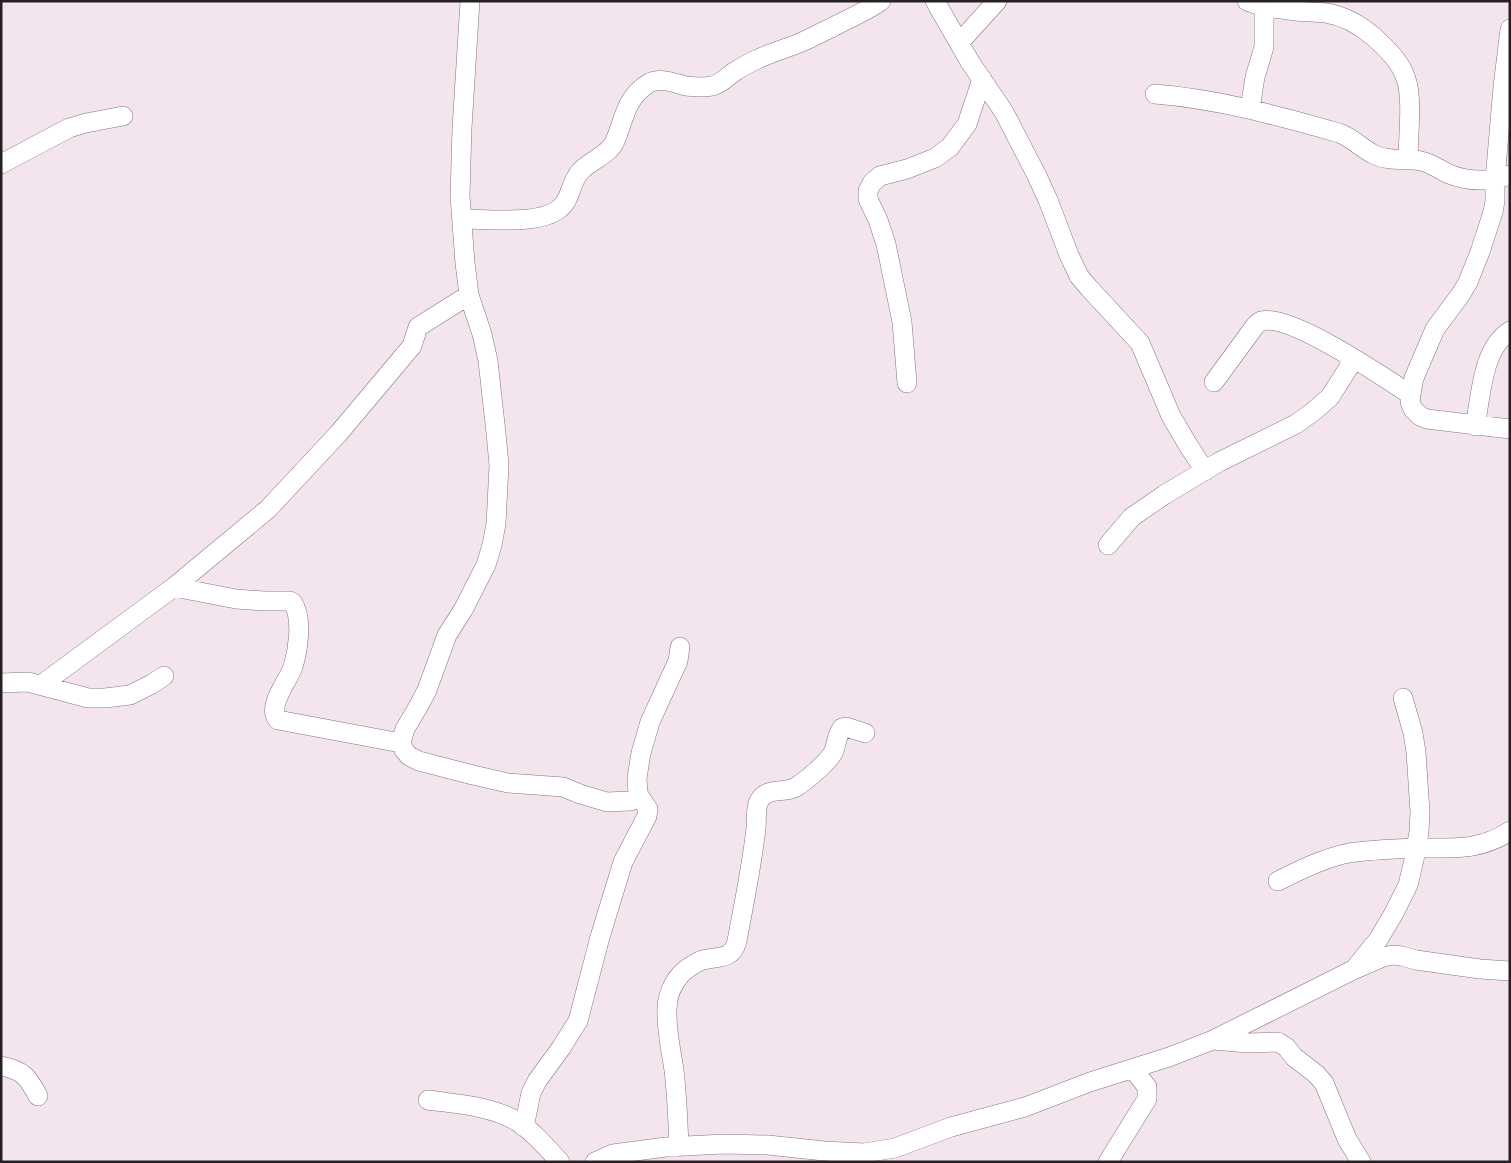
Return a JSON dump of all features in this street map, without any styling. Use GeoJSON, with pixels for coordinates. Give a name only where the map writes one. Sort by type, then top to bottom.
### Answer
{"type":"FeatureCollection","features":[{"type":"Feature","properties":{"kind":"street"},"geometry":{"type":"LineString","coordinates":[[470,1],[460,196],[469,295],[482,334],[488,361],[499,465],[496,524],[486,565],[448,635],[427,690],[404,729],[401,743],[409,756],[419,761],[473,775],[508,783],[563,787],[607,802],[630,801],[639,798]]}},
{"type":"Feature","properties":{"kind":"street"},"geometry":{"type":"LineString","coordinates":[[462,219],[526,220],[547,215],[559,209],[568,198],[578,174],[587,165],[609,150],[615,141],[630,101],[651,82],[674,82],[687,86],[702,87],[714,86],[758,59],[804,41],[851,19],[881,1]]}},
{"type":"Feature","properties":{"kind":"street"},"geometry":{"type":"LineString","coordinates":[[935,1],[959,43],[1004,112],[1037,176],[1069,255],[1080,276],[1140,343],[1171,416],[1205,471]]}},
{"type":"Feature","properties":{"kind":"street"},"geometry":{"type":"LineString","coordinates":[[959,43],[997,1]]}},
{"type":"Feature","properties":{"kind":"street"},"geometry":{"type":"LineString","coordinates":[[1250,109],[1255,77],[1264,47],[1256,4],[1295,6],[1343,17],[1357,24],[1385,47],[1399,63],[1407,80],[1409,97],[1408,160]]}},
{"type":"Feature","properties":{"kind":"street"},"geometry":{"type":"LineString","coordinates":[[1510,29],[1503,87],[1502,177],[1493,212],[1468,282],[1435,329],[1414,378],[1410,402],[1413,410],[1427,419],[1510,429]]}},
{"type":"Feature","properties":{"kind":"street"},"geometry":{"type":"LineString","coordinates":[[907,383],[904,333],[888,252],[878,220],[868,199],[868,191],[872,183],[880,176],[907,169],[935,158],[950,147],[967,124],[982,79]]}},
{"type":"Feature","properties":{"kind":"street"},"geometry":{"type":"LineString","coordinates":[[1155,94],[1172,95],[1250,109],[1339,132],[1348,136],[1371,153],[1384,158],[1426,162],[1460,178],[1480,180],[1502,177]]}},
{"type":"Feature","properties":{"kind":"street"},"geometry":{"type":"LineString","coordinates":[[1,164],[69,128],[122,116]]}},
{"type":"Feature","properties":{"kind":"street"},"geometry":{"type":"LineString","coordinates":[[41,684],[174,588],[268,509],[338,434],[412,346],[418,327],[469,295]]}},
{"type":"Feature","properties":{"kind":"street"},"geometry":{"type":"LineString","coordinates":[[1214,382],[1256,326],[1261,321],[1270,321],[1284,324],[1315,336],[1411,395]]}},
{"type":"Feature","properties":{"kind":"street"},"geometry":{"type":"LineString","coordinates":[[1475,426],[1487,360],[1495,345],[1510,331]]}},
{"type":"Feature","properties":{"kind":"street"},"geometry":{"type":"LineString","coordinates":[[1108,545],[1132,517],[1164,495],[1219,462],[1296,424],[1314,411],[1330,397],[1354,359]]}},
{"type":"Feature","properties":{"kind":"street"},"geometry":{"type":"LineString","coordinates":[[174,588],[236,599],[290,601],[293,603],[298,617],[297,652],[292,669],[276,701],[275,718],[401,743]]}},
{"type":"Feature","properties":{"kind":"street"},"geometry":{"type":"LineString","coordinates":[[524,1127],[531,1093],[537,1081],[578,1021],[600,937],[623,862],[647,816],[648,809],[639,798],[637,789],[638,772],[645,736],[678,661],[680,647]]}},
{"type":"Feature","properties":{"kind":"street"},"geometry":{"type":"LineString","coordinates":[[1,682],[41,684],[88,698],[117,698],[140,691],[164,676]]}},
{"type":"Feature","properties":{"kind":"street"},"geometry":{"type":"LineString","coordinates":[[1353,970],[1378,940],[1408,885],[1419,832],[1420,812],[1416,752],[1413,733],[1403,698]]}},
{"type":"Feature","properties":{"kind":"street"},"geometry":{"type":"LineString","coordinates":[[675,1152],[677,1105],[667,1008],[671,989],[681,974],[691,967],[701,961],[726,956],[734,950],[748,884],[756,828],[757,806],[760,800],[769,792],[792,788],[808,778],[832,754],[838,734],[842,728],[846,727],[865,733]]}},
{"type":"Feature","properties":{"kind":"street"},"geometry":{"type":"LineString","coordinates":[[1278,881],[1324,860],[1349,853],[1416,848],[1460,848],[1482,845],[1498,839],[1510,831]]}},
{"type":"Feature","properties":{"kind":"street"},"geometry":{"type":"LineString","coordinates":[[595,1162],[613,1154],[675,1152],[724,1144],[768,1145],[864,1153],[895,1148],[951,1127],[1024,1107],[1090,1082],[1133,1069],[1213,1040],[1383,957],[1393,955],[1480,969],[1510,971]]}},
{"type":"Feature","properties":{"kind":"street"},"geometry":{"type":"LineString","coordinates":[[1213,1040],[1247,1043],[1278,1042],[1286,1047],[1294,1057],[1316,1074],[1324,1083],[1347,1139],[1361,1162]]}},
{"type":"Feature","properties":{"kind":"street"},"geometry":{"type":"LineString","coordinates":[[1,1066],[14,1069],[28,1078],[38,1096]]}},
{"type":"Feature","properties":{"kind":"street"},"geometry":{"type":"LineString","coordinates":[[1108,1162],[1147,1099],[1147,1087],[1133,1069]]}},
{"type":"Feature","properties":{"kind":"street"},"geometry":{"type":"LineString","coordinates":[[428,1100],[496,1112],[517,1121],[560,1162]]}},
{"type":"Feature","properties":{"kind":"street"},"geometry":{"type":"LineString","coordinates":[[768,1145],[789,1162]]}}]}
